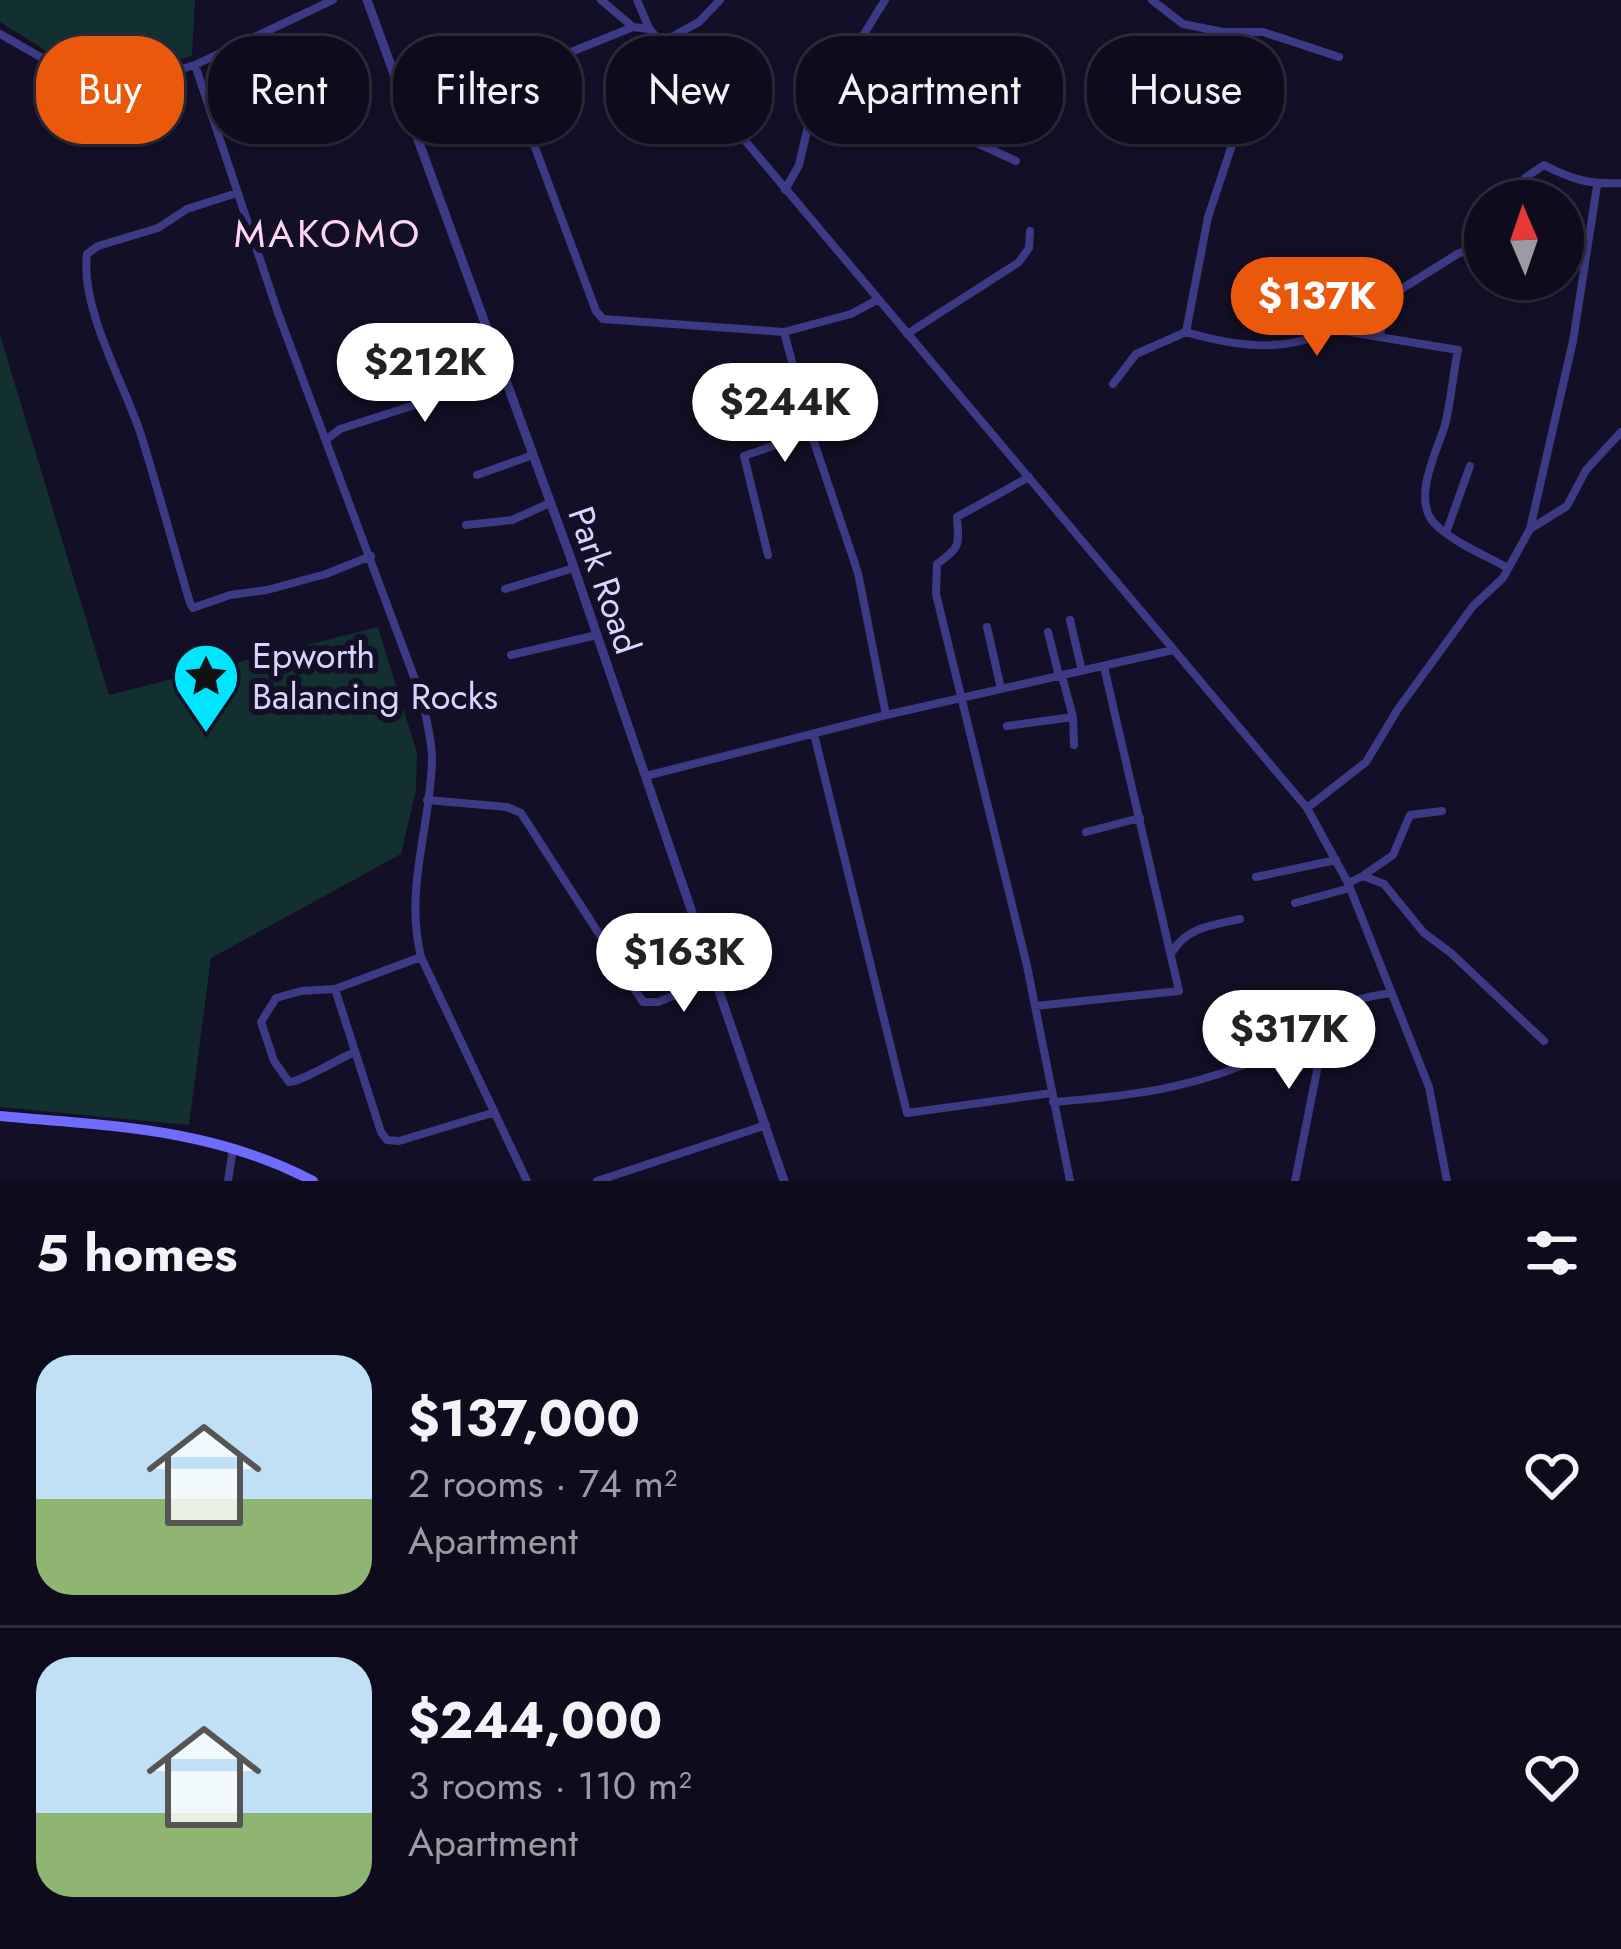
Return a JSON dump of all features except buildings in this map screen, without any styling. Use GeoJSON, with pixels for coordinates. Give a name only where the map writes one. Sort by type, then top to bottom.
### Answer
{"type":"FeatureCollection","features":[{"type":"Feature","properties":{"kind":"main road"},"geometry":{"type":"LineString","coordinates":[[0,1116],[145,1129],[234,1146],[313,1181]]}},
{"type":"Feature","properties":{"kind":"street"},"geometry":{"type":"LineString","coordinates":[[0,34],[58,68],[109,90],[195,65],[333,0]]}},
{"type":"Feature","properties":{"kind":"street","name":"Park Road"},"geometry":{"type":"LineString","coordinates":[[367,0],[393,71]]}},
{"type":"Feature","properties":{"kind":"street"},"geometry":{"type":"LineString","coordinates":[[601,0],[633,27]]}},
{"type":"Feature","properties":{"kind":"street"},"geometry":{"type":"LineString","coordinates":[[637,0],[656,36]]}},
{"type":"Feature","properties":{"kind":"street"},"geometry":{"type":"LineString","coordinates":[[672,36],[707,16],[719,0]]}},
{"type":"Feature","properties":{"kind":"street"},"geometry":{"type":"LineString","coordinates":[[864,36],[885,0]]}},
{"type":"Feature","properties":{"kind":"street"},"geometry":{"type":"LineString","coordinates":[[1152,0],[1183,23],[1213,31],[1286,37],[1339,57]]}},
{"type":"Feature","properties":{"kind":"street"},"geometry":{"type":"LineString","coordinates":[[582,47],[633,27],[650,29]]}},
{"type":"Feature","properties":{"kind":"street"},"geometry":{"type":"LineString","coordinates":[[1186,332],[1208,217],[1239,124],[1233,70],[1248,32]]}},
{"type":"Feature","properties":{"kind":"street"},"geometry":{"type":"LineString","coordinates":[[195,65],[237,193],[423,701],[432,755],[413,916],[422,957],[526,1181]]}},
{"type":"Feature","properties":{"kind":"street","name":"Park Road"},"geometry":{"type":"LineString","coordinates":[[420,144],[574,568],[784,1181]]}},
{"type":"Feature","properties":{"kind":"street"},"geometry":{"type":"LineString","coordinates":[[534,144],[596,311],[604,319],[784,332],[851,314],[877,300]]}},
{"type":"Feature","properties":{"kind":"street"},"geometry":{"type":"LineString","coordinates":[[747,144],[1064,522],[1088,542],[1307,808],[1349,886],[1429,1087],[1447,1181]]}},
{"type":"Feature","properties":{"kind":"street"},"geometry":{"type":"LineString","coordinates":[[785,190],[806,144]]}},
{"type":"Feature","properties":{"kind":"street"},"geometry":{"type":"LineString","coordinates":[[979,144],[1016,161]]}},
{"type":"Feature","properties":{"kind":"street"},"geometry":{"type":"LineString","coordinates":[[1524,180],[1544,165],[1576,180]]}},
{"type":"Feature","properties":{"kind":"street"},"geometry":{"type":"LineString","coordinates":[[1584,182],[1621,183]]}},
{"type":"Feature","properties":{"kind":"street"},"geometry":{"type":"LineString","coordinates":[[1307,808],[1366,762],[1427,667],[1473,606],[1498,585],[1529,529],[1574,341],[1597,186]]}},
{"type":"Feature","properties":{"kind":"street"},"geometry":{"type":"LineString","coordinates":[[237,193],[188,209],[158,228],[98,246],[87,254],[85,268],[191,605],[201,607],[230,595],[326,574],[371,556]]}},
{"type":"Feature","properties":{"kind":"street"},"geometry":{"type":"LineString","coordinates":[[907,334],[1019,262],[1029,248],[1030,231]]}},
{"type":"Feature","properties":{"kind":"street"},"geometry":{"type":"LineString","coordinates":[[1379,336],[1387,298],[1464,252]]}},
{"type":"Feature","properties":{"kind":"street"},"geometry":{"type":"LineString","coordinates":[[1113,384],[1136,354],[1186,332],[1254,346],[1316,337],[1331,329],[1458,350],[1426,498],[1430,518],[1446,533],[1508,568]]}},
{"type":"Feature","properties":{"kind":"street"},"geometry":{"type":"LineString","coordinates":[[784,332],[811,434],[855,563],[886,715]]}},
{"type":"Feature","properties":{"kind":"street"},"geometry":{"type":"LineString","coordinates":[[327,439],[340,429],[505,376]]}},
{"type":"Feature","properties":{"kind":"street"},"geometry":{"type":"LineString","coordinates":[[1529,529],[1567,506],[1586,470],[1621,432]]}},
{"type":"Feature","properties":{"kind":"street"},"geometry":{"type":"LineString","coordinates":[[767,555],[744,456],[811,434]]}},
{"type":"Feature","properties":{"kind":"street"},"geometry":{"type":"LineString","coordinates":[[477,475],[533,455]]}},
{"type":"Feature","properties":{"kind":"street"},"geometry":{"type":"LineString","coordinates":[[1446,533],[1469,466]]}},
{"type":"Feature","properties":{"kind":"street"},"geometry":{"type":"LineString","coordinates":[[1029,477],[957,517],[956,549],[937,564],[935,594],[990,806],[1070,1181]]}},
{"type":"Feature","properties":{"kind":"street"},"geometry":{"type":"LineString","coordinates":[[466,525],[512,520],[550,503]]}},
{"type":"Feature","properties":{"kind":"street"},"geometry":{"type":"LineString","coordinates":[[505,589],[574,568]]}},
{"type":"Feature","properties":{"kind":"street"},"geometry":{"type":"LineString","coordinates":[[1070,620],[1082,671]]}},
{"type":"Feature","properties":{"kind":"street"},"geometry":{"type":"LineString","coordinates":[[987,627],[1001,689]]}},
{"type":"Feature","properties":{"kind":"street"},"geometry":{"type":"LineString","coordinates":[[1048,632],[1072,717],[1074,745]]}},
{"type":"Feature","properties":{"kind":"street"},"geometry":{"type":"LineString","coordinates":[[511,655],[597,635]]}},
{"type":"Feature","properties":{"kind":"street"},"geometry":{"type":"LineString","coordinates":[[646,776],[1173,650]]}},
{"type":"Feature","properties":{"kind":"street"},"geometry":{"type":"LineString","coordinates":[[1035,1006],[1179,991],[1104,667]]}},
{"type":"Feature","properties":{"kind":"street"},"geometry":{"type":"LineString","coordinates":[[1007,727],[1072,717]]}},
{"type":"Feature","properties":{"kind":"street"},"geometry":{"type":"LineString","coordinates":[[814,734],[907,1113],[1052,1097],[1134,1096],[1192,1083],[1279,1050],[1328,1013],[1360,998],[1391,993]]}},
{"type":"Feature","properties":{"kind":"street"},"geometry":{"type":"LineString","coordinates":[[428,800],[507,806],[521,813],[643,1002],[658,1002],[716,979]]}},
{"type":"Feature","properties":{"kind":"street"},"geometry":{"type":"LineString","coordinates":[[1295,903],[1349,886],[1394,855],[1410,815],[1442,811]]}},
{"type":"Feature","properties":{"kind":"street"},"geometry":{"type":"LineString","coordinates":[[1086,832],[1140,818]]}},
{"type":"Feature","properties":{"kind":"street"},"geometry":{"type":"LineString","coordinates":[[1256,877],[1336,860]]}},
{"type":"Feature","properties":{"kind":"street"},"geometry":{"type":"LineString","coordinates":[[1363,876],[1384,884],[1424,933],[1451,952],[1544,1041]]}},
{"type":"Feature","properties":{"kind":"street"},"geometry":{"type":"LineString","coordinates":[[1172,953],[1180,938],[1192,931],[1240,919]]}},
{"type":"Feature","properties":{"kind":"street"},"geometry":{"type":"LineString","coordinates":[[355,1052],[319,1067],[301,1082],[289,1082],[274,1061],[261,1022],[276,998],[334,989],[422,957]]}},
{"type":"Feature","properties":{"kind":"street"},"geometry":{"type":"LineString","coordinates":[[334,989],[387,1140],[400,1141],[492,1113]]}},
{"type":"Feature","properties":{"kind":"street"},"geometry":{"type":"LineString","coordinates":[[1295,1181],[1328,1013]]}},
{"type":"Feature","properties":{"kind":"street"},"geometry":{"type":"LineString","coordinates":[[597,1181],[766,1126]]}},
{"type":"Feature","properties":{"kind":"street"},"geometry":{"type":"LineString","coordinates":[[228,1181],[234,1146]]}},
{"type":"Feature","properties":{"kind":"green space"},"geometry":{"type":"Polygon","coordinates":[[[0,0],[195,0],[192,56],[184,58],[184,36],[36,36],[36,45],[0,22],[0,0]]]}},
{"type":"Feature","properties":{"kind":"green space","name":"Epworth Balancing Rocks"},"geometry":{"type":"Polygon","coordinates":[[[0,335],[109,695],[378,627],[417,753],[416,790],[401,854],[211,958],[189,1125],[0,1107],[0,335]]]}},
{"type":"Feature","properties":{"kind":"place","name":"Epworth Balancing Rocks"},"geometry":{"type":"Point","coordinates":[206,735]}},
{"type":"Feature","properties":{"kind":"district","name":"MAKOMO"},"geometry":{"type":"Point","coordinates":[328,233]}}]}
